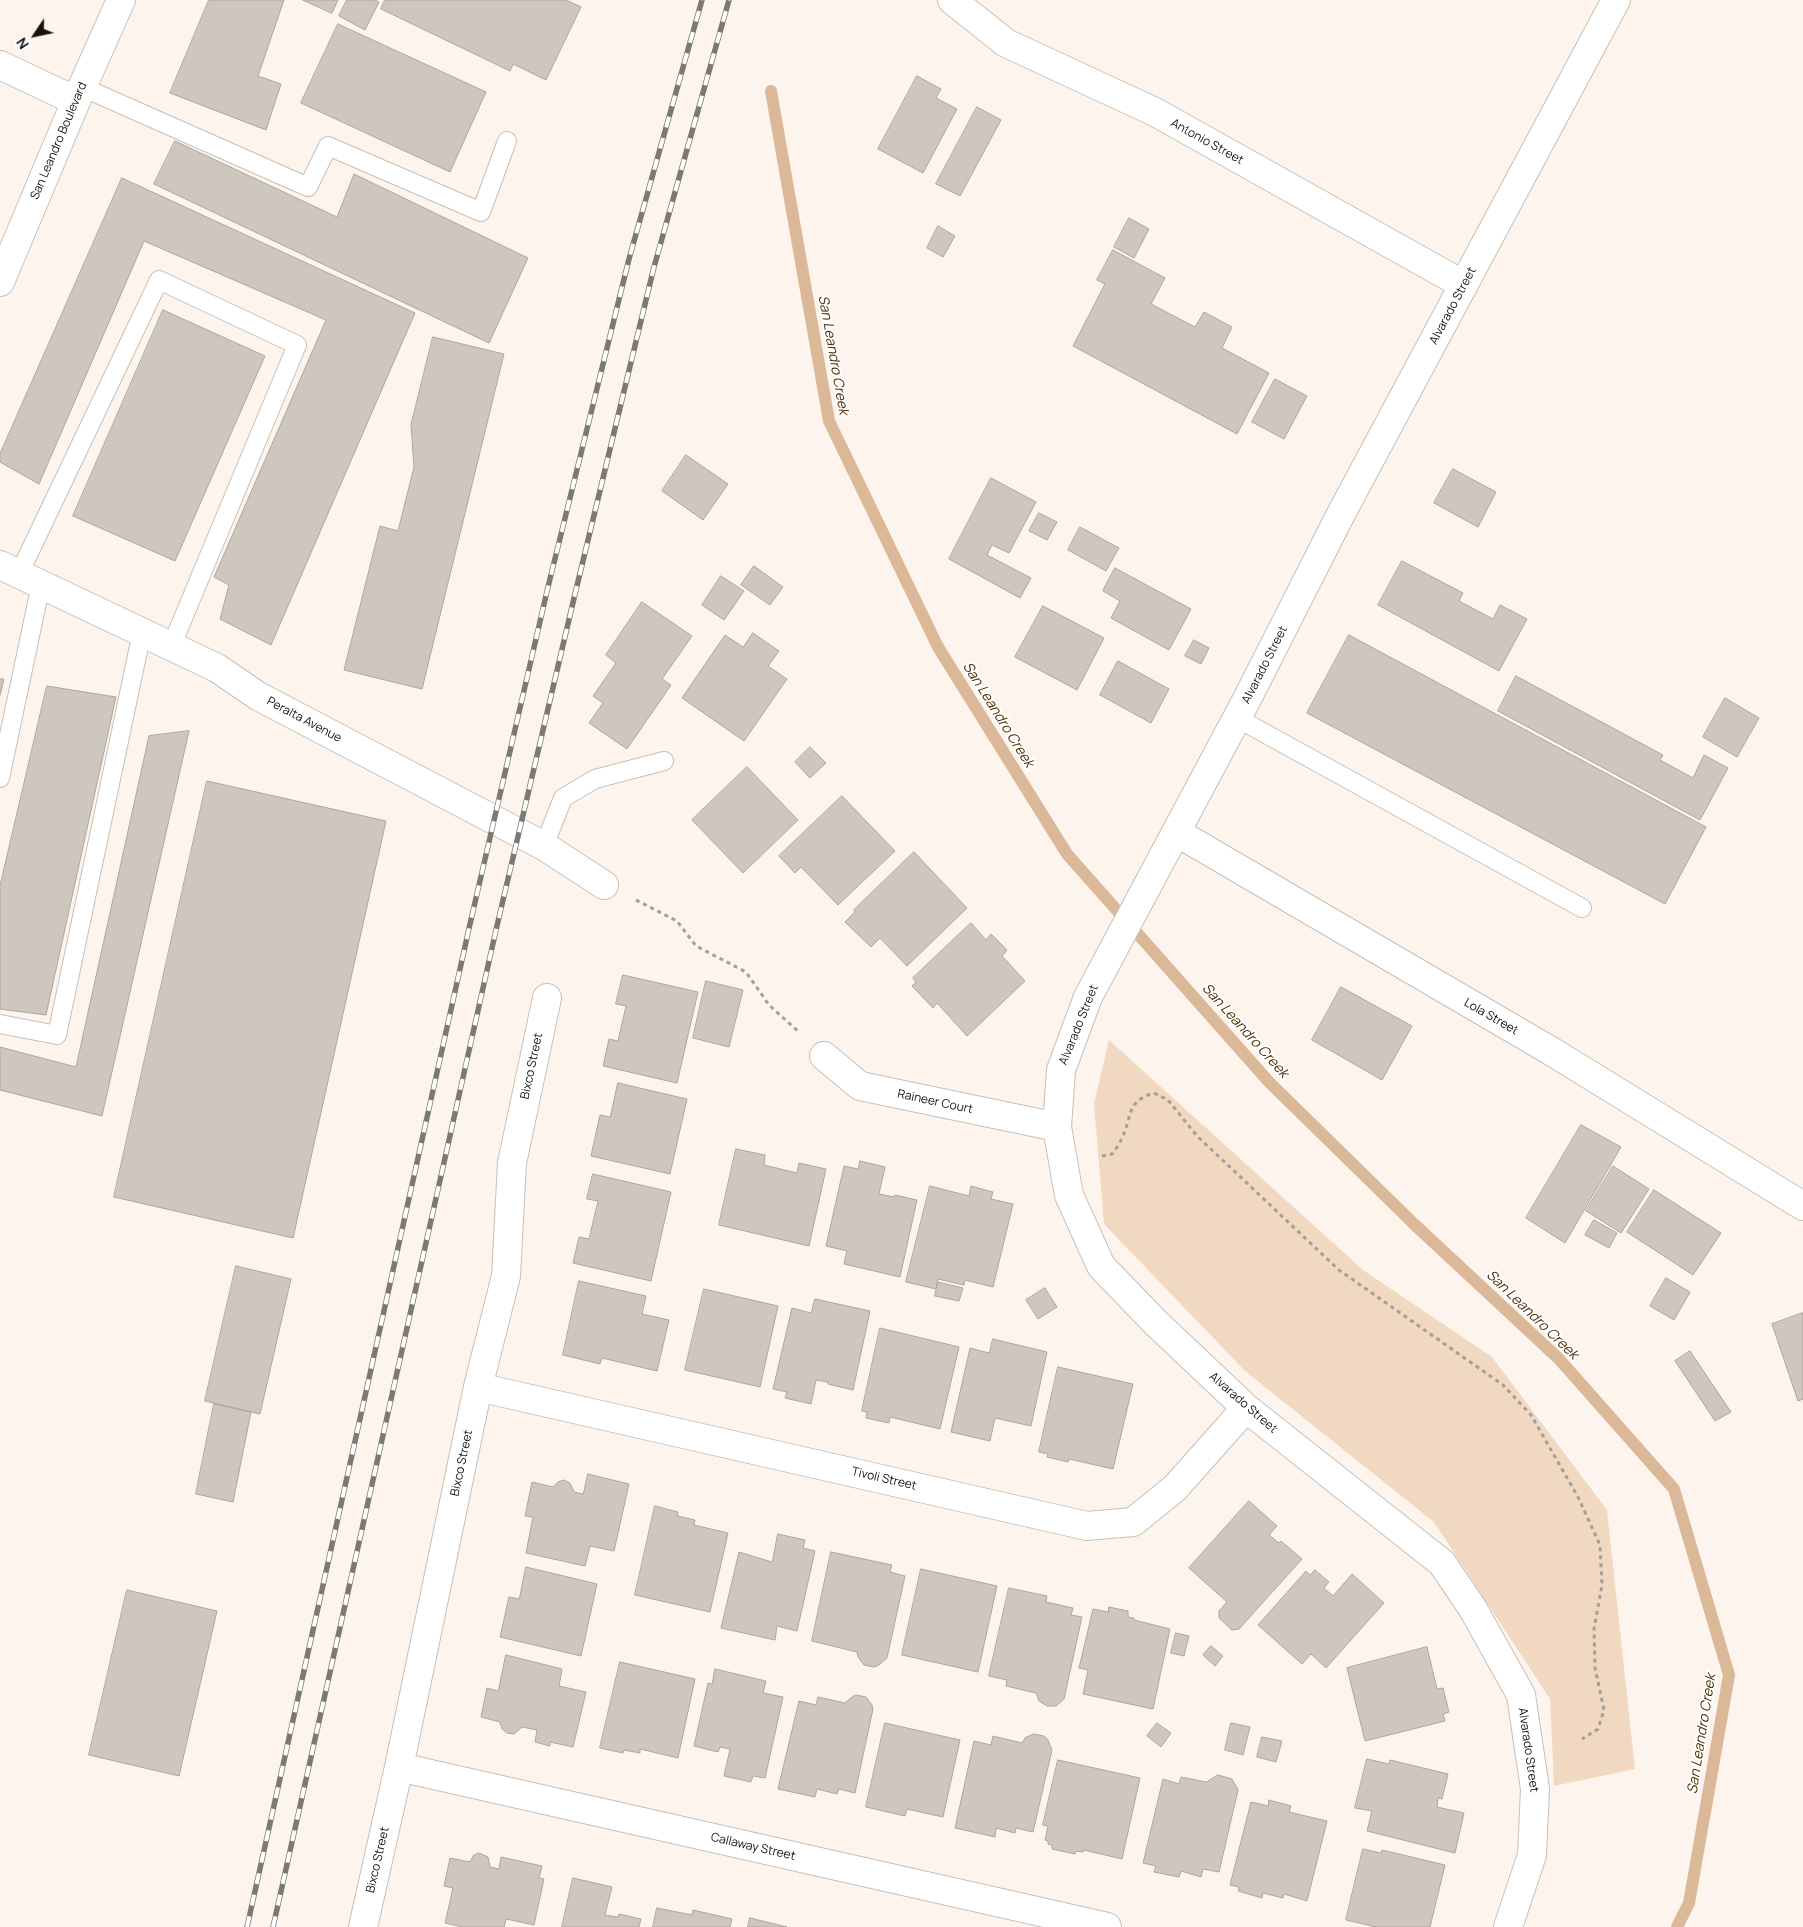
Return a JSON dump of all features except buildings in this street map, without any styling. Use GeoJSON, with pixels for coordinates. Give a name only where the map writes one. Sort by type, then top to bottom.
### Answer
{"type":"FeatureCollection","features":[{"type":"Feature","properties":{"kind":"street","name":"San Leandro Boulevard"},"geometry":{"type":"LineString","coordinates":[[0,282],[79,94],[121,0]]}},
{"type":"Feature","properties":{"kind":"street","name":"Antonio Street"},"geometry":{"type":"LineString","coordinates":[[952,0],[1006,43],[1154,112],[1464,285]]}},
{"type":"Feature","properties":{"kind":"street","name":"Alvarado Street"},"geometry":{"type":"LineString","coordinates":[[1508,1927],[1532,1855],[1535,1789],[1521,1695],[1473,1609],[1442,1563],[1246,1408],[1155,1322],[1101,1266],[1069,1195],[1057,1128],[1061,1070],[1088,998],[1237,718],[1342,512],[1616,0]]}},
{"type":"Feature","properties":{"kind":"street"},"geometry":{"type":"LineString","coordinates":[[0,65],[79,94]]}},
{"type":"Feature","properties":{"kind":"street","name":"Peralta Avenue"},"geometry":{"type":"LineString","coordinates":[[20,575],[217,668],[258,696],[544,846],[604,885]]}},
{"type":"Feature","properties":{"kind":"street","name":"Lola Street"},"geometry":{"type":"LineString","coordinates":[[1176,832],[1551,1051],[1803,1206]]}},
{"type":"Feature","properties":{"kind":"street","name":"Bixco Street"},"geometry":{"type":"LineString","coordinates":[[363,1927],[399,1767],[478,1387],[506,1276],[512,1163],[547,998]]}},
{"type":"Feature","properties":{"kind":"street","name":"Raineer Court"},"geometry":{"type":"LineString","coordinates":[[824,1056],[860,1086],[1057,1128]]}},
{"type":"Feature","properties":{"kind":"street","name":"Tivoli Street"},"geometry":{"type":"LineString","coordinates":[[478,1387],[1087,1526],[1133,1522],[1175,1488],[1246,1408]]}},
{"type":"Feature","properties":{"kind":"street","name":"Callaway Street"},"geometry":{"type":"LineString","coordinates":[[399,1767],[1107,1927]]}},
{"type":"Feature","properties":{"kind":"lane"},"geometry":{"type":"LineString","coordinates":[[79,94],[308,187],[328,146],[481,212],[508,140]]}},
{"type":"Feature","properties":{"kind":"lane"},"geometry":{"type":"LineString","coordinates":[[0,778],[20,575],[159,280],[298,345],[172,647]]}},
{"type":"Feature","properties":{"kind":"lane"},"geometry":{"type":"LineString","coordinates":[[0,1024],[57,1035],[142,632]]}},
{"type":"Feature","properties":{"kind":"lane"},"geometry":{"type":"LineString","coordinates":[[1237,718],[1582,908]]}},
{"type":"Feature","properties":{"kind":"lane"},"geometry":{"type":"LineString","coordinates":[[544,846],[563,798],[595,779],[664,760]]}},
{"type":"Feature","properties":{"kind":"path"},"geometry":{"type":"LineString","coordinates":[[604,885],[677,921],[696,946],[746,972],[769,1005],[824,1056]]}},
{"type":"Feature","properties":{"kind":"path"},"geometry":{"type":"LineString","coordinates":[[1102,1156],[1112,1154],[1122,1140],[1132,1106],[1142,1097],[1154,1093],[1168,1100],[1197,1136],[1339,1270],[1503,1385],[1530,1415],[1578,1497],[1600,1545],[1602,1585],[1594,1629],[1595,1668],[1604,1710],[1598,1729],[1582,1739]]}},
{"type":"Feature","properties":{"kind":"shaded area"},"geometry":{"type":"Polygon","coordinates":[[[1109,1040],[1363,1270],[1492,1357],[1607,1510],[1635,1769],[1554,1786],[1550,1699],[1434,1522],[1245,1371],[1104,1224],[1094,1104],[1109,1040]]]}},
{"type":"Feature","properties":{"kind":"waterway","name":"San Leandro Creek"},"geometry":{"type":"LineString","coordinates":[[771,91],[829,421],[938,647],[1067,854],[1269,1082],[1414,1224],[1559,1359],[1674,1489],[1729,1675],[1689,1903],[1677,1927]]}},
{"type":"Feature","properties":{"kind":"railway"},"geometry":{"type":"LineString","coordinates":[[247,1927],[470,924],[548,587],[629,259],[702,0]]}},
{"type":"Feature","properties":{"kind":"railway"},"geometry":{"type":"LineString","coordinates":[[273,1927],[496,930],[575,594],[654,267],[729,0]]}}]}
